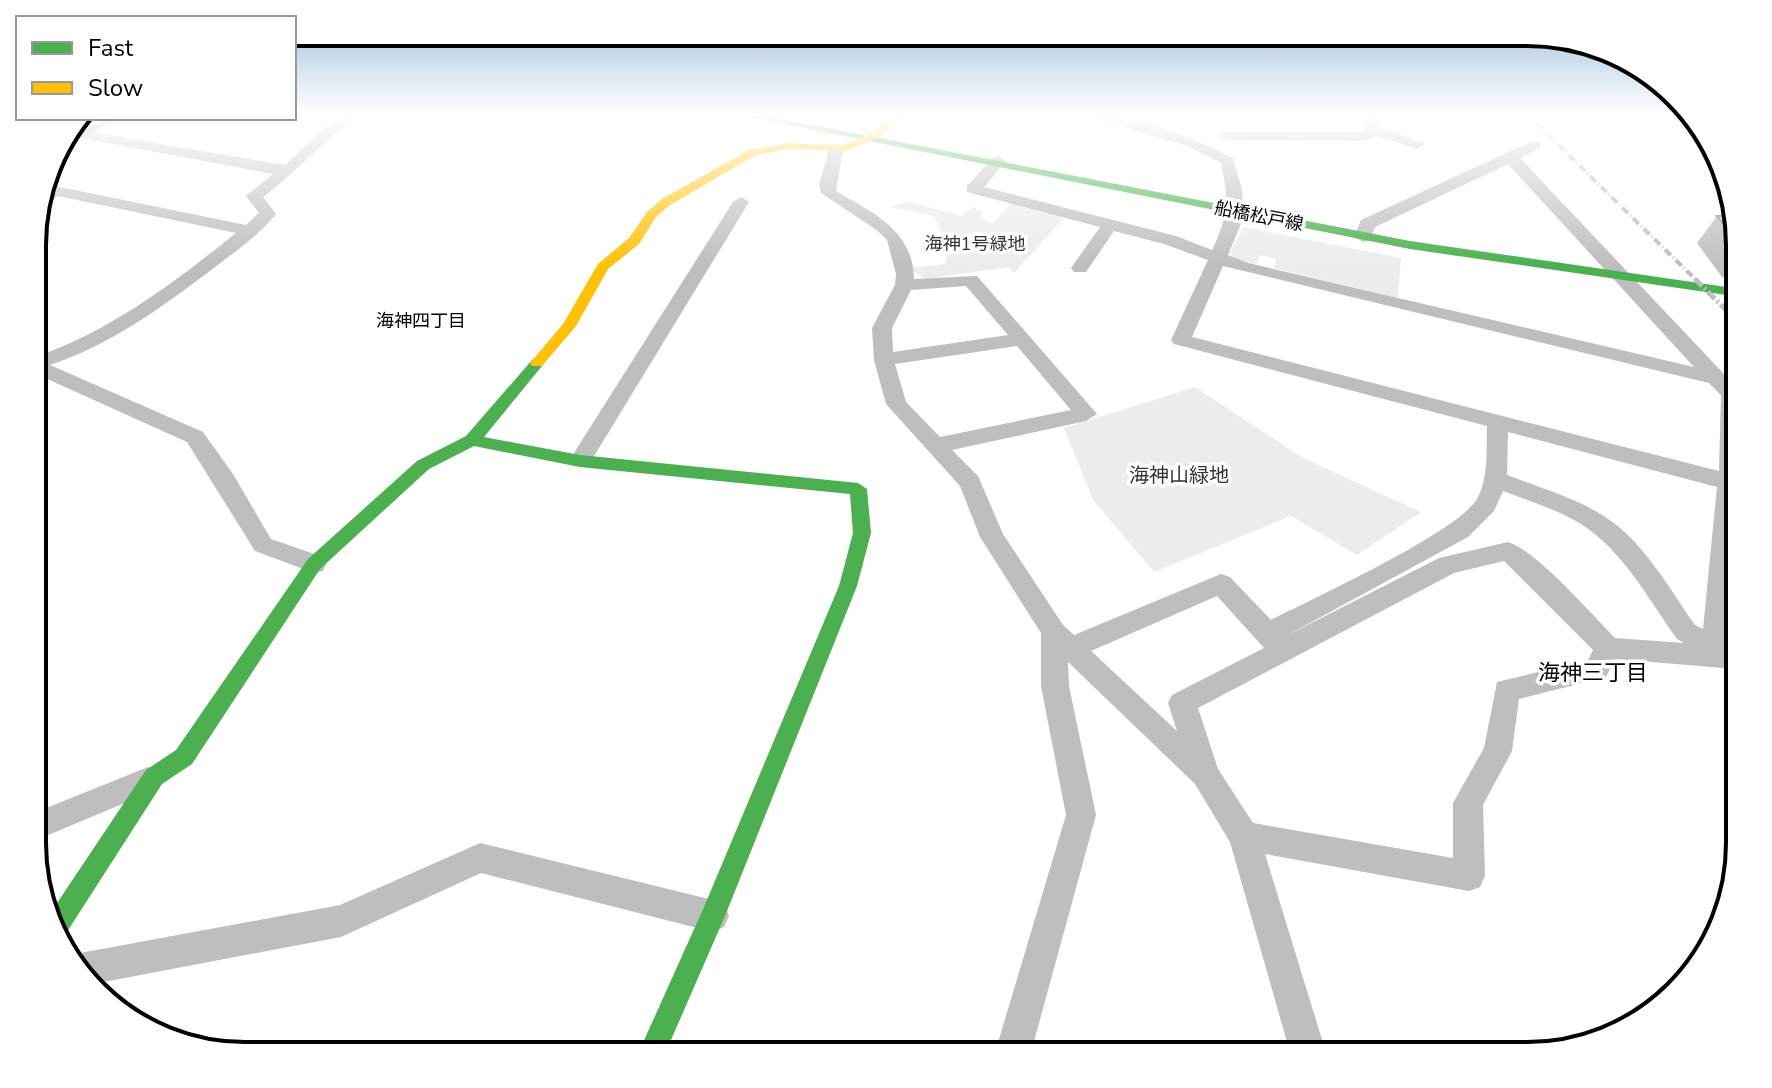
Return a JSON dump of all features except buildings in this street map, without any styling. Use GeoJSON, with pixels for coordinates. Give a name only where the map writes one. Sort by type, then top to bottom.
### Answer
{"type":"FeatureCollection","features":[{"type":"Feature","properties":{"kind":"street"},"geometry":{"type":"LineString","coordinates":[[241,164],[289,170]]}},
{"type":"Feature","properties":{"kind":"street"},"geometry":{"type":"LineString","coordinates":[[46,362],[95,338],[149,304],[250,231],[268,214],[254,196],[295,164]]}},
{"type":"Feature","properties":{"kind":"street"},"geometry":{"type":"LineString","coordinates":[[46,822],[154,777],[184,757],[314,564],[423,465],[472,440],[569,326],[603,267],[622,254],[644,229],[651,215],[666,202],[733,164]]}},
{"type":"Feature","properties":{"kind":"street"},"geometry":{"type":"LineString","coordinates":[[832,164],[827,185],[829,193],[884,227],[895,239],[905,274],[904,285],[882,328],[884,360],[896,404],[970,482],[992,537],[1062,640],[1205,775],[1244,836],[1305,1042]]}},
{"type":"Feature","properties":{"kind":"street"},"geometry":{"type":"LineString","coordinates":[[996,164],[973,189],[1170,240],[1242,267],[1719,379]]}},
{"type":"Feature","properties":{"kind":"street","name":"船橋松戸線"},"geometry":{"type":"LineString","coordinates":[[1011,164],[1363,237],[1625,279],[1726,291]]}},
{"type":"Feature","properties":{"kind":"street"},"geometry":{"type":"LineString","coordinates":[[1228,164],[1235,219],[1181,340],[1726,481]]}},
{"type":"Feature","properties":{"kind":"street"},"geometry":{"type":"LineString","coordinates":[[1363,237],[1367,224],[1496,164]]}},
{"type":"Feature","properties":{"kind":"street"},"geometry":{"type":"LineString","coordinates":[[1516,164],[1726,388]]}},
{"type":"Feature","properties":{"kind":"street"},"geometry":{"type":"LineString","coordinates":[[54,191],[250,231]]}},
{"type":"Feature","properties":{"kind":"street"},"geometry":{"type":"LineString","coordinates":[[580,461],[741,202]]}},
{"type":"Feature","properties":{"kind":"street"},"geometry":{"type":"LineString","coordinates":[[1080,268],[1110,224]]}},
{"type":"Feature","properties":{"kind":"street"},"geometry":{"type":"LineString","coordinates":[[904,285],[971,280],[1086,414],[934,446]]}},
{"type":"Feature","properties":{"kind":"street"},"geometry":{"type":"LineString","coordinates":[[884,360],[1023,339]]}},
{"type":"Feature","properties":{"kind":"street"},"geometry":{"type":"LineString","coordinates":[[46,370],[195,437],[225,480],[263,545],[314,564]]}},
{"type":"Feature","properties":{"kind":"street"},"geometry":{"type":"LineString","coordinates":[[1205,775],[1182,703],[1275,642],[1460,531],[1486,505],[1496,479],[1498,422]]}},
{"type":"Feature","properties":{"kind":"street"},"geometry":{"type":"LineString","coordinates":[[472,440],[580,461],[858,489],[862,533],[848,586],[713,916],[656,1042]]}},
{"type":"Feature","properties":{"kind":"street"},"geometry":{"type":"LineString","coordinates":[[1496,479],[1581,513],[1608,531],[1636,562],[1686,632],[1726,656]]}},
{"type":"Feature","properties":{"kind":"street"},"geometry":{"type":"LineString","coordinates":[[1726,515],[1715,636],[1726,650]]}},
{"type":"Feature","properties":{"kind":"street"},"geometry":{"type":"LineString","coordinates":[[1275,642],[1448,565],[1508,551],[1608,648],[1726,662]]}},
{"type":"Feature","properties":{"kind":"street"},"geometry":{"type":"LineString","coordinates":[[1062,640],[1221,584],[1275,642]]}},
{"type":"Feature","properties":{"kind":"street"},"geometry":{"type":"LineString","coordinates":[[1016,1042],[1081,815],[1055,686],[1062,640]]}},
{"type":"Feature","properties":{"kind":"street"},"geometry":{"type":"LineString","coordinates":[[1244,836],[1469,876],[1468,803],[1498,751],[1507,690],[1597,669],[1608,648]]}},
{"type":"Feature","properties":{"kind":"street"},"geometry":{"type":"LineString","coordinates":[[61,919],[154,777]]}},
{"type":"Feature","properties":{"kind":"street"},"geometry":{"type":"LineString","coordinates":[[90,968],[341,921],[480,858],[713,916]]}},
{"type":"Feature","properties":{"kind":"green space","name":"海神1号緑地"},"geometry":{"type":"Polygon","coordinates":[[[907,201],[961,216],[972,207],[982,211],[982,218],[993,224],[1010,204],[1064,218],[1014,273],[1009,267],[925,279],[909,268],[946,264],[947,245],[934,216],[889,207],[907,201]]]}},
{"type":"Feature","properties":{"kind":"green space"},"geometry":{"type":"Polygon","coordinates":[[[1243,227],[1401,258],[1398,298],[1273,268],[1276,259],[1260,255],[1256,264],[1238,260],[1230,254],[1243,227]]]}},
{"type":"Feature","properties":{"kind":"green space","name":"海神山緑地"},"geometry":{"type":"Polygon","coordinates":[[[1195,387],[1303,458],[1421,512],[1357,555],[1291,516],[1154,572],[1093,500],[1064,428],[1195,387]]]}},
{"type":"Feature","properties":{"kind":"railway"},"geometry":{"type":"LineString","coordinates":[[1578,164],[1697,281]]}},
{"type":"Feature","properties":{"kind":"railway"},"geometry":{"type":"LineString","coordinates":[[1697,281],[1726,310]]}},
{"type":"Feature","properties":{"kind":"traffic: fast"},"geometry":{"type":"LineString","coordinates":[[994,164],[1410,245],[1726,291]]}},
{"type":"Feature","properties":{"kind":"traffic: fast"},"geometry":{"type":"LineString","coordinates":[[61,919],[154,777],[184,757],[314,564],[423,465],[472,440],[537,363]]}},
{"type":"Feature","properties":{"kind":"traffic: fast"},"geometry":{"type":"LineString","coordinates":[[472,440],[580,461],[858,489],[862,533],[848,586],[713,916],[656,1042]]}},
{"type":"Feature","properties":{"kind":"traffic: slow"},"geometry":{"type":"LineString","coordinates":[[537,363],[569,326],[603,267],[634,241],[651,215],[666,202],[733,164]]}},
{"type":"Feature","properties":{"kind":"district","name":"海神四丁目"},"geometry":{"type":"Point","coordinates":[421,321]}},
{"type":"Feature","properties":{"kind":"district","name":"海神三丁目"},"geometry":{"type":"Point","coordinates":[1593,672]}}]}
